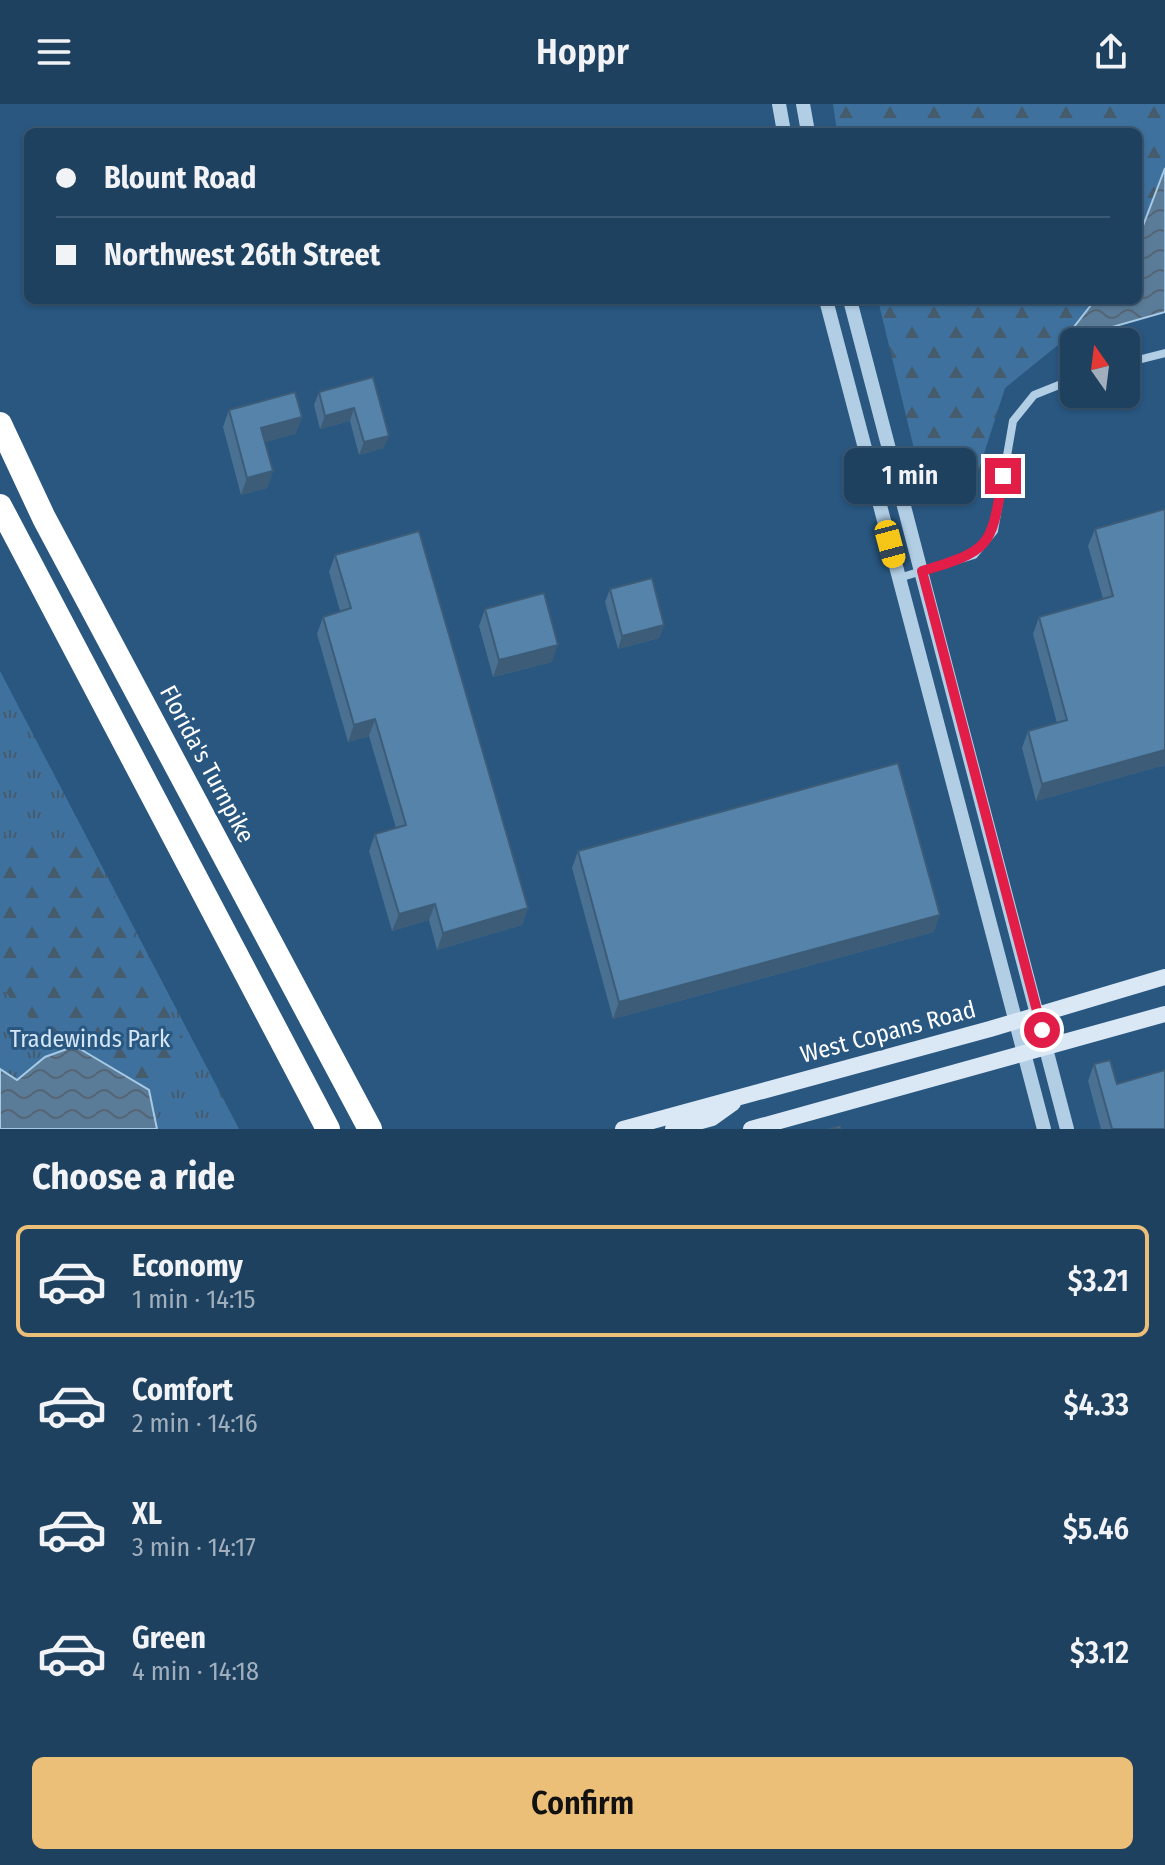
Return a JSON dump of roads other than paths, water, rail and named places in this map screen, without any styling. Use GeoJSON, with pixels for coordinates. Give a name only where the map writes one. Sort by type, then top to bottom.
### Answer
{"type":"FeatureCollection","features":[{"type":"Feature","properties":{"kind":"highway","name":"Florida's Turnpike"},"geometry":{"type":"LineString","coordinates":[[0,424],[44,518],[370,1129]]}},
{"type":"Feature","properties":{"kind":"highway"},"geometry":{"type":"LineString","coordinates":[[0,506],[328,1129]]}},
{"type":"Feature","properties":{"kind":"main road","name":"West Copans Road"},"geometry":{"type":"LineString","coordinates":[[623,1129],[1165,977]]}},
{"type":"Feature","properties":{"kind":"main road"},"geometry":{"type":"LineString","coordinates":[[751,1129],[1165,1014]]}},
{"type":"Feature","properties":{"kind":"main road"},"geometry":{"type":"LineString","coordinates":[[673,1129],[712,1118],[744,1095]]}},
{"type":"Feature","properties":{"kind":"street"},"geometry":{"type":"LineString","coordinates":[[779,104],[783,128]]}},
{"type":"Feature","properties":{"kind":"street"},"geometry":{"type":"LineString","coordinates":[[803,104],[807,128]]}},
{"type":"Feature","properties":{"kind":"street"},"geometry":{"type":"LineString","coordinates":[[827,304],[1044,1129]]}},
{"type":"Feature","properties":{"kind":"street"},"geometry":{"type":"LineString","coordinates":[[851,304],[1067,1129]]}},
{"type":"Feature","properties":{"kind":"street"},"geometry":{"type":"LineString","coordinates":[[1140,359],[1165,353]]}},
{"type":"Feature","properties":{"kind":"street"},"geometry":{"type":"LineString","coordinates":[[899,578],[974,555],[994,531],[1013,421],[1034,395],[1060,385]]}},
{"type":"Feature","properties":{"kind":"water"},"geometry":{"type":"Polygon","coordinates":[[[1165,168],[1165,312],[1109,328],[1073,328],[1092,304],[1142,304],[1142,228],[1165,168]]]}},
{"type":"Feature","properties":{"kind":"water"},"geometry":{"type":"Polygon","coordinates":[[[75,1046],[149,1090],[157,1129],[0,1129],[0,1069],[17,1080],[45,1057],[75,1046]]]}},
{"type":"Feature","properties":{"kind":"park label","name":"Tradewinds Park"},"geometry":{"type":"Point","coordinates":[90,1039]}}]}
